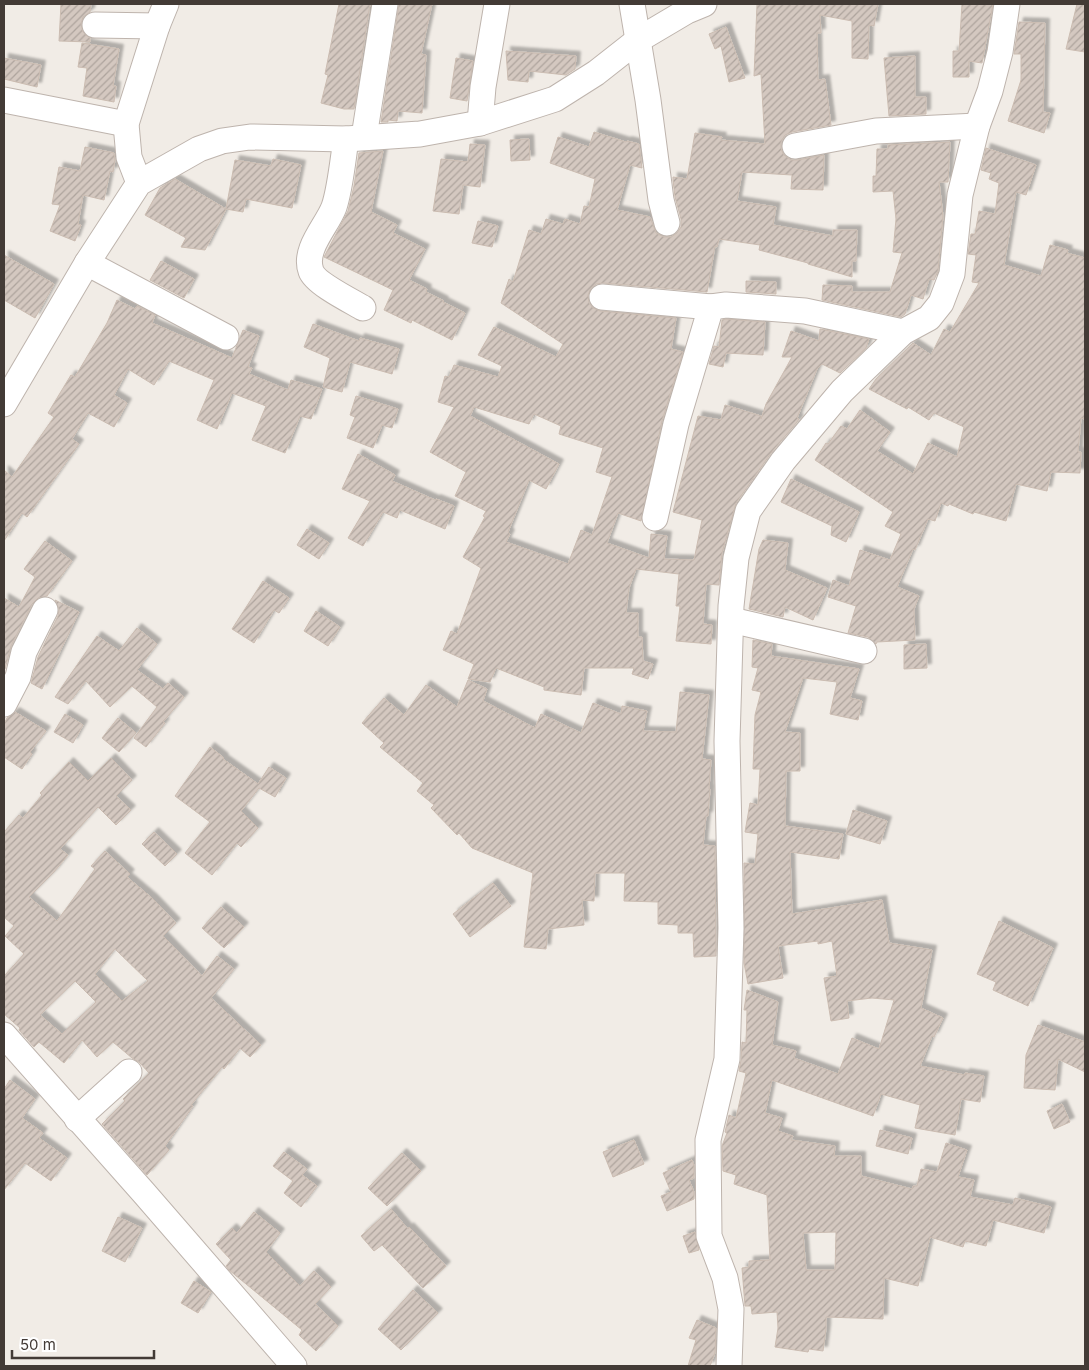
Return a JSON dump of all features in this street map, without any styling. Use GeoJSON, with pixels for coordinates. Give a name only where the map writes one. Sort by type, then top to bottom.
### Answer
{"type":"FeatureCollection","features":[{"type":"Feature","properties":{"kind":"street"},"geometry":{"type":"LineString","coordinates":[[139,183],[129,157],[126,124],[157,26],[166,4]]}},
{"type":"Feature","properties":{"kind":"street"},"geometry":{"type":"LineString","coordinates":[[363,308],[318,280],[311,272],[310,258],[316,241],[335,206],[355,138],[385,4]]}},
{"type":"Feature","properties":{"kind":"street"},"geometry":{"type":"LineString","coordinates":[[480,123],[483,87],[497,4]]}},
{"type":"Feature","properties":{"kind":"street"},"geometry":{"type":"LineString","coordinates":[[632,4],[648,100],[661,200],[667,223]]}},
{"type":"Feature","properties":{"kind":"street"},"geometry":{"type":"LineString","coordinates":[[4,404],[87,263],[139,183],[199,149],[222,141],[250,137],[355,138],[420,134],[480,123],[555,99],[596,73],[638,40],[687,11],[704,4]]}},
{"type":"Feature","properties":{"kind":"street"},"geometry":{"type":"LineString","coordinates":[[729,1366],[731,1309],[725,1278],[709,1236],[708,1140],[727,1059],[731,928],[727,741],[731,620],[736,558],[748,511],[782,461],[842,391],[903,332],[929,318],[941,303],[952,274],[960,195],[977,126],[990,91],[1000,52],[1008,4]]}},
{"type":"Feature","properties":{"kind":"street"},"geometry":{"type":"LineString","coordinates":[[94,25],[157,26]]}},
{"type":"Feature","properties":{"kind":"street"},"geometry":{"type":"LineString","coordinates":[[4,100],[126,124]]}},
{"type":"Feature","properties":{"kind":"street"},"geometry":{"type":"LineString","coordinates":[[795,146],[876,131],[977,126]]}},
{"type":"Feature","properties":{"kind":"street"},"geometry":{"type":"LineString","coordinates":[[87,263],[226,337]]}},
{"type":"Feature","properties":{"kind":"street"},"geometry":{"type":"LineString","coordinates":[[602,297],[710,307],[726,305],[805,311],[903,332]]}},
{"type":"Feature","properties":{"kind":"street"},"geometry":{"type":"LineString","coordinates":[[655,518],[676,424],[710,307]]}},
{"type":"Feature","properties":{"kind":"street"},"geometry":{"type":"LineString","coordinates":[[4,704],[18,677],[24,652],[45,610]]}},
{"type":"Feature","properties":{"kind":"street"},"geometry":{"type":"LineString","coordinates":[[731,620],[864,651]]}},
{"type":"Feature","properties":{"kind":"street"},"geometry":{"type":"LineString","coordinates":[[4,1035],[294,1366]]}},
{"type":"Feature","properties":{"kind":"street"},"geometry":{"type":"LineString","coordinates":[[77,1119],[129,1072]]}},
{"type":"Feature","properties":{"kind":"building"},"geometry":{"type":"Polygon","coordinates":[[[61,4],[91,4],[90,12],[83,17],[81,24],[83,32],[90,38],[90,42],[59,41],[61,4]]]}},
{"type":"Feature","properties":{"kind":"building"},"geometry":{"type":"Polygon","coordinates":[[[339,4],[370,4],[354,109],[344,109],[321,103],[328,75],[325,74],[339,4]]]}},
{"type":"Feature","properties":{"kind":"building"},"geometry":{"type":"Polygon","coordinates":[[[399,4],[432,4],[421,54],[426,55],[422,113],[398,111],[397,121],[388,120],[388,122],[381,122],[399,4]]]}},
{"type":"Feature","properties":{"kind":"building"},"geometry":{"type":"Polygon","coordinates":[[[757,4],[878,4],[874,26],[869,25],[868,59],[852,58],[852,21],[820,15],[821,33],[817,33],[818,80],[825,79],[831,125],[792,132],[785,135],[781,142],[781,149],[784,155],[791,160],[824,155],[823,190],[791,189],[792,175],[742,172],[737,201],[776,207],[773,225],[833,236],[833,230],[857,230],[856,261],[852,261],[852,277],[759,250],[760,245],[719,239],[717,247],[715,246],[707,292],[603,283],[596,284],[591,288],[588,295],[589,303],[593,308],[600,311],[676,318],[671,349],[683,352],[662,421],[641,521],[618,513],[607,543],[649,558],[651,534],[667,536],[664,559],[694,560],[702,520],[673,512],[698,416],[721,420],[725,405],[761,416],[761,419],[766,404],[792,357],[782,357],[791,331],[819,341],[820,329],[869,339],[866,348],[840,373],[822,364],[817,369],[797,418],[799,419],[771,453],[736,503],[722,553],[719,585],[706,584],[703,624],[712,625],[711,644],[676,641],[680,606],[676,606],[679,574],[636,569],[629,588],[626,613],[638,613],[638,637],[642,637],[643,661],[653,664],[648,679],[632,674],[634,668],[584,668],[581,695],[544,690],[544,687],[496,668],[490,682],[468,679],[474,664],[443,650],[451,631],[457,634],[481,568],[463,557],[485,517],[483,516],[486,511],[455,496],[466,472],[430,452],[454,407],[438,402],[445,376],[449,377],[454,365],[498,377],[502,366],[478,355],[494,327],[556,357],[563,344],[501,303],[509,279],[513,282],[529,230],[541,234],[546,219],[563,224],[565,219],[580,224],[584,206],[589,207],[595,179],[550,163],[558,137],[589,147],[594,132],[639,144],[642,168],[630,165],[617,210],[650,217],[656,233],[664,237],[671,237],[681,227],[673,177],[687,179],[695,133],[722,137],[721,140],[765,144],[761,74],[754,76],[757,4]],[[474,407],[470,416],[559,464],[546,489],[529,480],[508,532],[510,534],[506,542],[568,564],[581,530],[592,535],[612,477],[596,472],[603,448],[559,434],[561,426],[534,414],[529,424],[474,407]]]}},
{"type":"Feature","properties":{"kind":"building"},"geometry":{"type":"Polygon","coordinates":[[[962,4],[993,4],[982,63],[969,61],[969,77],[953,77],[953,51],[959,51],[962,4]]]}},
{"type":"Feature","properties":{"kind":"building"},"geometry":{"type":"Polygon","coordinates":[[[1077,4],[1085,4],[1085,52],[1066,49],[1077,4]]]}},
{"type":"Feature","properties":{"kind":"building"},"geometry":{"type":"Polygon","coordinates":[[[1019,22],[1045,23],[1043,112],[1050,113],[1044,133],[1008,121],[1021,80],[1021,54],[1014,54],[1019,22]]]}},
{"type":"Feature","properties":{"kind":"building"},"geometry":{"type":"Polygon","coordinates":[[[726,27],[745,78],[729,82],[721,46],[715,49],[709,34],[726,27]]]}},
{"type":"Feature","properties":{"kind":"building"},"geometry":{"type":"Polygon","coordinates":[[[82,43],[119,49],[113,86],[116,86],[114,102],[83,96],[87,68],[78,67],[82,43]]]}},
{"type":"Feature","properties":{"kind":"building"},"geometry":{"type":"Polygon","coordinates":[[[506,51],[576,56],[575,69],[566,75],[529,71],[528,82],[508,80],[506,51]]]}},
{"type":"Feature","properties":{"kind":"building"},"geometry":{"type":"Polygon","coordinates":[[[915,56],[915,97],[926,97],[926,114],[889,116],[884,58],[915,56]]]}},
{"type":"Feature","properties":{"kind":"building"},"geometry":{"type":"Polygon","coordinates":[[[4,58],[41,65],[37,87],[4,79],[4,58]]]}},
{"type":"Feature","properties":{"kind":"building"},"geometry":{"type":"Polygon","coordinates":[[[456,58],[473,61],[467,101],[450,98],[456,58]]]}},
{"type":"Feature","properties":{"kind":"building"},"geometry":{"type":"Polygon","coordinates":[[[529,139],[530,160],[511,161],[510,140],[529,139]]]}},
{"type":"Feature","properties":{"kind":"building"},"geometry":{"type":"Polygon","coordinates":[[[950,142],[948,182],[939,182],[943,216],[938,271],[934,280],[929,279],[923,299],[911,295],[905,314],[901,317],[822,300],[823,285],[852,286],[852,292],[890,292],[902,253],[893,252],[896,219],[893,191],[873,192],[873,176],[876,176],[877,149],[888,149],[888,145],[950,142]]]}},
{"type":"Feature","properties":{"kind":"building"},"geometry":{"type":"Polygon","coordinates":[[[470,144],[485,145],[480,187],[463,185],[459,214],[433,211],[441,159],[468,162],[470,144]]]}},
{"type":"Feature","properties":{"kind":"building"},"geometry":{"type":"Polygon","coordinates":[[[85,147],[114,153],[115,160],[113,172],[110,171],[104,200],[83,195],[78,224],[81,225],[75,241],[50,231],[60,205],[52,204],[59,167],[80,171],[85,147]]]}},
{"type":"Feature","properties":{"kind":"building"},"geometry":{"type":"Polygon","coordinates":[[[986,148],[1036,165],[1026,195],[1016,192],[1004,265],[1041,276],[1050,245],[1068,250],[1067,253],[1085,258],[1085,419],[1081,418],[1078,452],[1081,452],[1080,473],[1051,472],[1047,491],[1016,484],[1006,521],[974,512],[973,514],[949,504],[948,506],[941,503],[935,521],[928,519],[897,587],[919,596],[914,609],[915,640],[877,642],[876,644],[868,637],[848,633],[856,606],[828,597],[833,580],[849,586],[860,550],[890,560],[901,534],[885,526],[893,512],[815,460],[826,443],[828,444],[841,426],[847,429],[860,410],[890,432],[877,451],[913,474],[928,443],[957,457],[964,427],[934,413],[929,420],[908,407],[907,409],[869,389],[876,379],[913,343],[931,355],[944,329],[950,332],[979,283],[972,282],[976,255],[968,254],[971,234],[975,234],[979,211],[995,214],[999,183],[989,179],[991,173],[981,170],[986,148]]]}},
{"type":"Feature","properties":{"kind":"building"},"geometry":{"type":"Polygon","coordinates":[[[383,151],[371,212],[397,225],[393,233],[425,249],[409,280],[427,289],[426,292],[465,313],[452,340],[412,320],[411,323],[384,310],[393,290],[324,257],[348,211],[359,153],[383,151]]]}},
{"type":"Feature","properties":{"kind":"building"},"geometry":{"type":"Polygon","coordinates":[[[273,159],[301,165],[292,208],[246,199],[243,212],[226,209],[235,160],[271,166],[273,159]]]}},
{"type":"Feature","properties":{"kind":"building"},"geometry":{"type":"Polygon","coordinates":[[[175,179],[226,209],[205,250],[181,247],[186,238],[145,215],[160,188],[175,179]]]}},
{"type":"Feature","properties":{"kind":"building"},"geometry":{"type":"Polygon","coordinates":[[[478,221],[498,226],[492,247],[472,243],[478,221]]]}},
{"type":"Feature","properties":{"kind":"building"},"geometry":{"type":"Polygon","coordinates":[[[4,255],[54,284],[35,318],[4,300],[4,255]]]}},
{"type":"Feature","properties":{"kind":"building"},"geometry":{"type":"Polygon","coordinates":[[[161,261],[194,279],[184,298],[150,280],[161,261]]]}},
{"type":"Feature","properties":{"kind":"building"},"geometry":{"type":"Polygon","coordinates":[[[746,281],[776,282],[776,294],[746,292],[746,281]]]}},
{"type":"Feature","properties":{"kind":"building"},"geometry":{"type":"Polygon","coordinates":[[[117,300],[135,309],[137,306],[155,315],[152,323],[232,358],[243,330],[259,336],[248,367],[252,368],[249,374],[288,390],[291,380],[322,389],[311,419],[300,416],[285,453],[252,440],[266,406],[232,393],[217,429],[197,420],[214,380],[169,361],[154,385],[128,369],[114,395],[127,403],[114,427],[88,413],[72,439],[79,444],[27,517],[22,513],[4,541],[4,470],[12,477],[54,417],[48,413],[71,375],[75,377],[107,323],[117,300]]]}},
{"type":"Feature","properties":{"kind":"building"},"geometry":{"type":"Polygon","coordinates":[[[722,320],[765,322],[763,355],[726,353],[723,367],[709,364],[714,346],[719,347],[722,320]]]}},
{"type":"Feature","properties":{"kind":"building"},"geometry":{"type":"Polygon","coordinates":[[[313,324],[359,341],[360,338],[399,349],[392,374],[350,362],[342,392],[323,387],[330,358],[304,347],[313,324]]]}},
{"type":"Feature","properties":{"kind":"building"},"geometry":{"type":"Polygon","coordinates":[[[356,396],[398,409],[392,428],[382,425],[373,448],[347,438],[355,417],[350,415],[356,396]]]}},
{"type":"Feature","properties":{"kind":"building"},"geometry":{"type":"Polygon","coordinates":[[[358,454],[395,475],[392,481],[435,500],[454,506],[445,529],[400,510],[397,518],[383,512],[363,546],[348,538],[370,501],[342,489],[358,454]]]}},
{"type":"Feature","properties":{"kind":"building"},"geometry":{"type":"Polygon","coordinates":[[[791,479],[859,512],[846,542],[831,535],[832,526],[781,502],[791,479]]]}},
{"type":"Feature","properties":{"kind":"building"},"geometry":{"type":"Polygon","coordinates":[[[307,529],[329,543],[319,559],[297,545],[307,529]]]}},
{"type":"Feature","properties":{"kind":"building"},"geometry":{"type":"Polygon","coordinates":[[[763,540],[788,543],[785,570],[827,588],[813,620],[785,607],[783,617],[749,609],[759,549],[763,540]]]}},
{"type":"Feature","properties":{"kind":"building"},"geometry":{"type":"Polygon","coordinates":[[[45,541],[72,561],[47,596],[38,598],[32,604],[11,646],[5,669],[4,598],[19,607],[35,577],[24,569],[45,541]]]}},
{"type":"Feature","properties":{"kind":"building"},"geometry":{"type":"Polygon","coordinates":[[[263,581],[289,598],[279,613],[274,610],[254,643],[232,629],[263,581]]]}},
{"type":"Feature","properties":{"kind":"building"},"geometry":{"type":"Polygon","coordinates":[[[55,600],[79,612],[42,689],[31,683],[38,657],[58,616],[59,609],[55,600]]]}},
{"type":"Feature","properties":{"kind":"building"},"geometry":{"type":"Polygon","coordinates":[[[316,611],[340,627],[328,646],[304,631],[316,611]]]}},
{"type":"Feature","properties":{"kind":"building"},"geometry":{"type":"Polygon","coordinates":[[[137,628],[157,644],[137,670],[163,689],[168,683],[184,697],[163,722],[165,723],[146,747],[134,738],[157,707],[132,686],[110,707],[86,681],[68,704],[55,697],[97,636],[119,651],[137,628]]]}},
{"type":"Feature","properties":{"kind":"building"},"geometry":{"type":"Polygon","coordinates":[[[753,640],[772,644],[771,656],[859,669],[850,698],[862,701],[858,720],[830,714],[837,682],[803,678],[785,732],[800,733],[800,771],[786,771],[785,826],[843,834],[839,859],[790,852],[792,914],[882,900],[889,943],[932,950],[921,1008],[943,1018],[934,1037],[932,1036],[920,1066],[965,1075],[965,1073],[984,1076],[980,1102],[961,1099],[955,1135],[915,1128],[920,1105],[881,1094],[873,1116],[772,1080],[765,1113],[782,1118],[778,1131],[793,1136],[791,1140],[835,1146],[834,1156],[861,1156],[861,1176],[912,1189],[913,1186],[917,1186],[921,1169],[937,1172],[946,1143],[967,1150],[958,1177],[974,1180],[970,1197],[1013,1205],[1015,1198],[1051,1207],[1044,1233],[993,1220],[986,1246],[965,1241],[963,1247],[930,1237],[918,1286],[884,1278],[883,1319],[826,1317],[823,1351],[809,1349],[808,1352],[775,1347],[778,1328],[777,1312],[752,1314],[751,1306],[745,1306],[742,1268],[749,1267],[749,1261],[770,1260],[767,1195],[734,1184],[736,1175],[723,1171],[722,1146],[727,1133],[725,1132],[729,1115],[736,1118],[746,1073],[739,1071],[742,1042],[746,1043],[747,1010],[744,1010],[747,990],[778,1002],[772,1045],[796,1051],[794,1058],[838,1074],[852,1038],[879,1049],[894,1000],[872,998],[847,1001],[849,1018],[831,1021],[824,978],[837,976],[832,941],[818,944],[818,941],[778,946],[783,978],[748,984],[744,963],[744,863],[755,864],[758,834],[745,832],[750,803],[758,805],[760,769],[753,769],[755,715],[761,692],[752,690],[758,668],[752,667],[753,640]],[[836,1232],[803,1233],[806,1270],[835,1270],[836,1232]]]}},
{"type":"Feature","properties":{"kind":"building"},"geometry":{"type":"Polygon","coordinates":[[[926,644],[927,668],[904,669],[904,645],[926,644]]]}},
{"type":"Feature","properties":{"kind":"building"},"geometry":{"type":"Polygon","coordinates":[[[468,680],[487,689],[483,701],[535,728],[541,714],[581,733],[593,703],[621,714],[622,706],[647,711],[643,731],[676,732],[680,692],[709,695],[702,759],[711,760],[710,789],[703,845],[715,846],[716,956],[694,957],[693,933],[678,933],[678,925],[658,924],[658,902],[624,901],[625,873],[595,873],[594,901],[582,900],[584,925],[548,929],[546,949],[524,947],[533,873],[472,848],[459,833],[457,835],[431,808],[434,805],[417,791],[423,783],[380,747],[384,743],[362,723],[384,698],[404,715],[426,685],[457,707],[468,680]]]}},
{"type":"Feature","properties":{"kind":"building"},"geometry":{"type":"Polygon","coordinates":[[[15,712],[46,731],[30,752],[32,754],[22,769],[4,757],[4,724],[7,718],[15,712]]]}},
{"type":"Feature","properties":{"kind":"building"},"geometry":{"type":"Polygon","coordinates":[[[65,714],[83,725],[73,743],[54,732],[65,714]]]}},
{"type":"Feature","properties":{"kind":"building"},"geometry":{"type":"Polygon","coordinates":[[[118,718],[136,733],[119,752],[102,738],[118,718]]]}},
{"type":"Feature","properties":{"kind":"building"},"geometry":{"type":"Polygon","coordinates":[[[210,747],[223,759],[258,784],[269,767],[286,778],[275,797],[259,788],[241,811],[258,828],[241,847],[237,843],[212,875],[185,853],[210,822],[175,796],[210,747]]]}},
{"type":"Feature","properties":{"kind":"building"},"geometry":{"type":"Polygon","coordinates":[[[111,758],[132,780],[116,796],[131,810],[116,825],[98,807],[60,849],[68,855],[29,897],[57,921],[95,869],[91,866],[105,851],[130,874],[127,877],[153,899],[176,923],[163,936],[202,976],[217,956],[234,969],[211,998],[261,1045],[250,1057],[240,1048],[224,1069],[222,1067],[191,1105],[193,1106],[165,1146],[169,1150],[147,1175],[102,1124],[149,1073],[139,1062],[113,1042],[97,1057],[82,1040],[64,1063],[39,1042],[34,1047],[19,1030],[20,1028],[4,1014],[4,976],[24,954],[5,936],[14,926],[4,917],[4,832],[19,815],[23,818],[42,795],[40,793],[69,762],[88,781],[111,758]],[[115,949],[95,974],[122,1001],[148,981],[115,949]],[[75,981],[40,1015],[62,1034],[96,1002],[75,981]]]}},
{"type":"Feature","properties":{"kind":"building"},"geometry":{"type":"Polygon","coordinates":[[[853,810],[887,821],[880,844],[846,834],[853,810]]]}},
{"type":"Feature","properties":{"kind":"building"},"geometry":{"type":"Polygon","coordinates":[[[154,832],[177,854],[165,866],[142,844],[154,832]]]}},
{"type":"Feature","properties":{"kind":"building"},"geometry":{"type":"Polygon","coordinates":[[[493,883],[511,906],[470,937],[453,914],[493,883]]]}},
{"type":"Feature","properties":{"kind":"building"},"geometry":{"type":"Polygon","coordinates":[[[221,907],[244,927],[224,948],[202,928],[221,907]]]}},
{"type":"Feature","properties":{"kind":"building"},"geometry":{"type":"Polygon","coordinates":[[[999,921],[1053,948],[1028,1006],[993,990],[996,982],[977,974],[999,921]]]}},
{"type":"Feature","properties":{"kind":"building"},"geometry":{"type":"Polygon","coordinates":[[[1038,1025],[1085,1042],[1085,1072],[1058,1059],[1055,1090],[1024,1088],[1026,1055],[1038,1025]]]}},
{"type":"Feature","properties":{"kind":"building"},"geometry":{"type":"Polygon","coordinates":[[[10,1080],[35,1099],[22,1118],[43,1133],[39,1138],[67,1158],[51,1181],[25,1163],[4,1190],[4,1089],[10,1080]]]}},
{"type":"Feature","properties":{"kind":"building"},"geometry":{"type":"Polygon","coordinates":[[[1062,1104],[1070,1122],[1054,1129],[1047,1111],[1062,1104]]]}},
{"type":"Feature","properties":{"kind":"building"},"geometry":{"type":"Polygon","coordinates":[[[880,1130],[912,1138],[908,1154],[876,1146],[880,1130]]]}},
{"type":"Feature","properties":{"kind":"building"},"geometry":{"type":"Polygon","coordinates":[[[634,1140],[644,1164],[613,1177],[603,1152],[634,1140]]]}},
{"type":"Feature","properties":{"kind":"building"},"geometry":{"type":"Polygon","coordinates":[[[284,1152],[307,1169],[302,1175],[317,1186],[301,1207],[284,1193],[293,1181],[273,1166],[284,1152]]]}},
{"type":"Feature","properties":{"kind":"building"},"geometry":{"type":"Polygon","coordinates":[[[402,1153],[421,1171],[387,1206],[368,1188],[402,1153]]]}},
{"type":"Feature","properties":{"kind":"building"},"geometry":{"type":"Polygon","coordinates":[[[692,1160],[694,1178],[689,1180],[694,1192],[694,1199],[667,1211],[661,1196],[671,1192],[663,1173],[692,1160]]]}},
{"type":"Feature","properties":{"kind":"building"},"geometry":{"type":"Polygon","coordinates":[[[391,1209],[408,1229],[409,1227],[446,1266],[423,1288],[382,1245],[374,1251],[361,1236],[391,1209]]]}},
{"type":"Feature","properties":{"kind":"building"},"geometry":{"type":"Polygon","coordinates":[[[254,1212],[280,1233],[266,1252],[300,1286],[314,1271],[331,1287],[315,1304],[338,1326],[316,1351],[299,1335],[302,1330],[229,1270],[226,1266],[231,1260],[216,1244],[232,1228],[237,1233],[254,1212]]]}},
{"type":"Feature","properties":{"kind":"building"},"geometry":{"type":"Polygon","coordinates":[[[118,1217],[142,1228],[125,1262],[102,1251],[118,1217]]]}},
{"type":"Feature","properties":{"kind":"building"},"geometry":{"type":"Polygon","coordinates":[[[695,1232],[699,1250],[689,1253],[683,1236],[695,1232]]]}},
{"type":"Feature","properties":{"kind":"building"},"geometry":{"type":"Polygon","coordinates":[[[194,1281],[211,1292],[198,1313],[181,1303],[194,1281]]]}},
{"type":"Feature","properties":{"kind":"building"},"geometry":{"type":"Polygon","coordinates":[[[413,1290],[438,1313],[401,1350],[378,1329],[413,1290]]]}},
{"type":"Feature","properties":{"kind":"building"},"geometry":{"type":"Polygon","coordinates":[[[697,1320],[716,1328],[715,1353],[710,1366],[688,1366],[696,1340],[689,1338],[697,1320]]]}}]}
